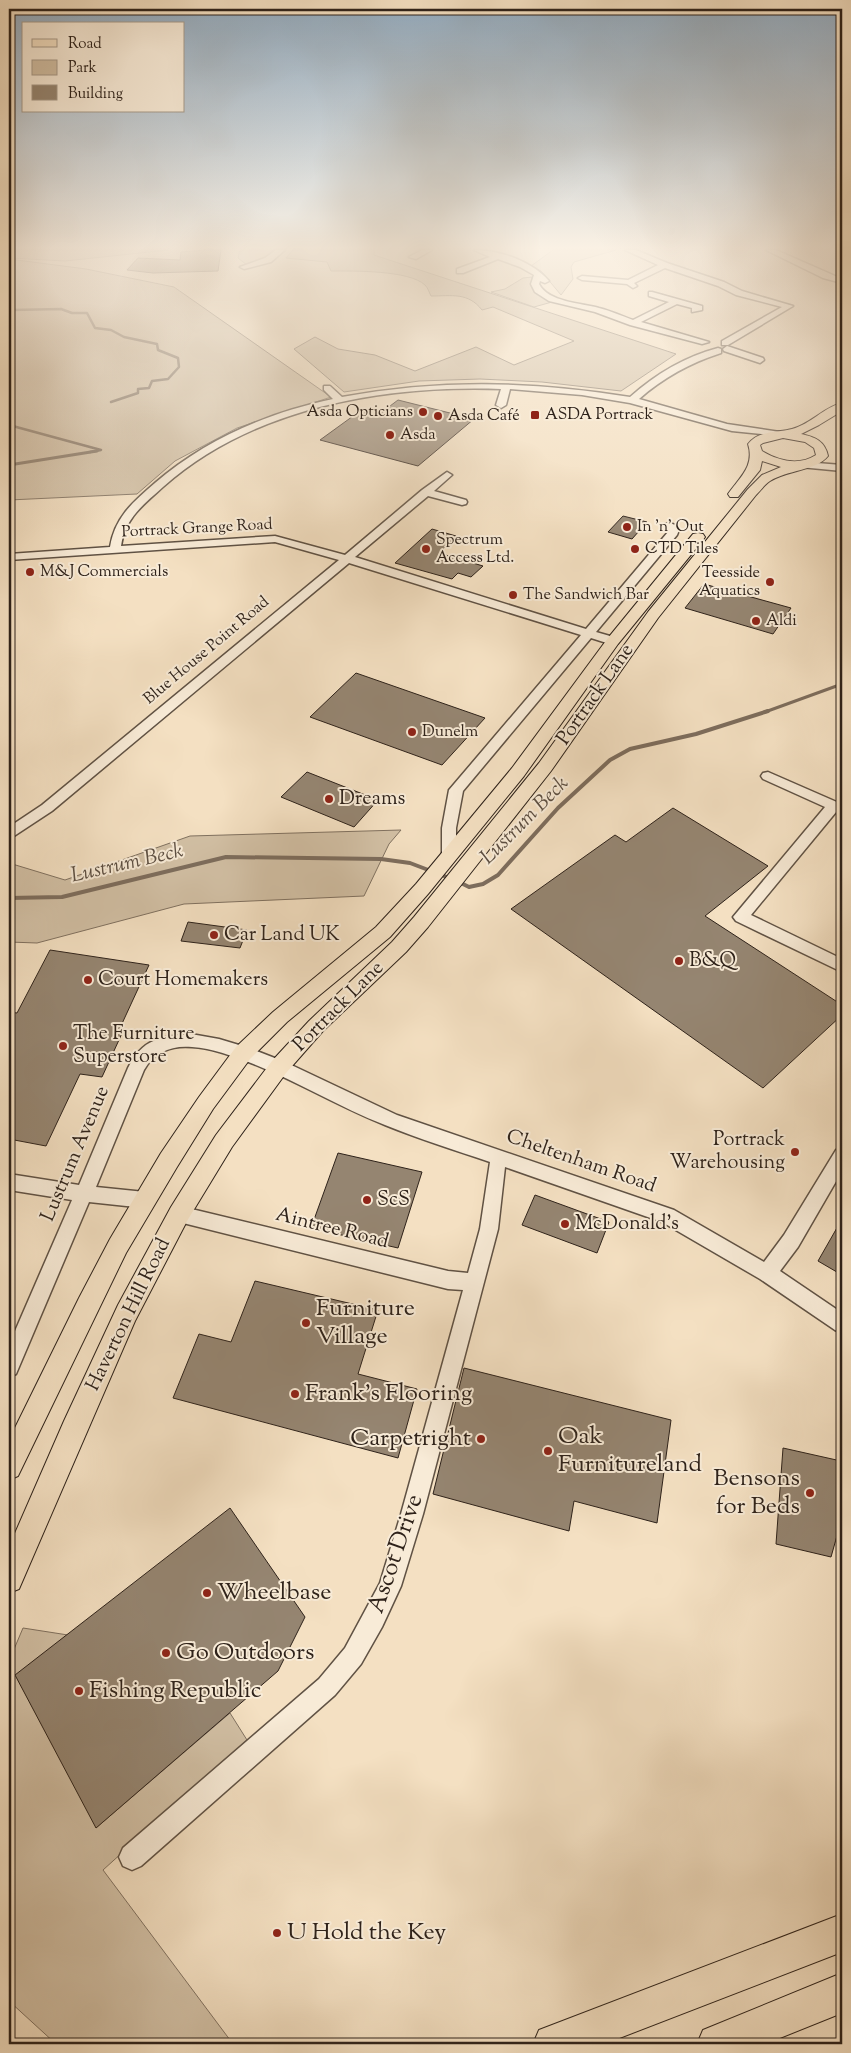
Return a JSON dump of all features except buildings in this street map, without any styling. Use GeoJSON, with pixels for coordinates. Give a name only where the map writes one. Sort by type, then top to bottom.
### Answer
{"type":"FeatureCollection","features":[{"type":"Feature","properties":{"kind":"highway"},"geometry":{"type":"LineString","coordinates":[[553,2044],[842,1933]]}},
{"type":"Feature","properties":{"kind":"highway"},"geometry":{"type":"LineString","coordinates":[[717,2044],[839,1994]]}},
{"type":"Feature","properties":{"kind":"main road","name":"Portrack Lane"},"geometry":{"type":"LineString","coordinates":[[244,1053],[280,1017],[383,932],[422,889],[518,772],[613,641],[652,591],[748,478],[755,466],[756,451],[754,444],[760,439],[808,426],[842,406]]}},
{"type":"Feature","properties":{"kind":"main road","name":"Portrack Lane"},"geometry":{"type":"LineString","coordinates":[[279,1067],[316,1026],[399,947],[442,896],[545,766],[637,636],[717,534],[766,478],[816,461],[822,456],[821,448],[828,431],[842,417]]}},
{"type":"Feature","properties":{"kind":"main road"},"geometry":{"type":"LineString","coordinates":[[780,434],[809,439],[821,448]]}},
{"type":"Feature","properties":{"kind":"main road"},"geometry":{"type":"LineString","coordinates":[[756,451],[766,460],[780,464],[800,465]]}},
{"type":"Feature","properties":{"kind":"main road","name":"Haverton Hill Road"},"geometry":{"type":"LineString","coordinates":[[9,1467],[87,1306],[145,1200],[206,1103],[244,1053]]}},
{"type":"Feature","properties":{"kind":"main road","name":"Haverton Hill Road"},"geometry":{"type":"LineString","coordinates":[[9,1579],[126,1313],[179,1214],[224,1141],[279,1067]]}},
{"type":"Feature","properties":{"kind":"street"},"geometry":{"type":"LineString","coordinates":[[696,357],[703,346]]}},
{"type":"Feature","properties":{"kind":"street"},"geometry":{"type":"LineString","coordinates":[[712,346],[724,347],[760,360]]}},
{"type":"Feature","properties":{"kind":"street"},"geometry":{"type":"LineString","coordinates":[[632,400],[666,372],[696,357],[724,347]]}},
{"type":"Feature","properties":{"kind":"street"},"geometry":{"type":"LineString","coordinates":[[501,405],[506,387]]}},
{"type":"Feature","properties":{"kind":"street"},"geometry":{"type":"LineString","coordinates":[[115,550],[116,533],[133,506],[193,456],[272,419],[340,400],[390,390],[506,387],[583,392],[632,400],[737,429],[780,434]]}},
{"type":"Feature","properties":{"kind":"street"},"geometry":{"type":"LineString","coordinates":[[328,388],[340,400]]}},
{"type":"Feature","properties":{"kind":"street"},"geometry":{"type":"LineString","coordinates":[[716,424],[756,451]]}},
{"type":"Feature","properties":{"kind":"street"},"geometry":{"type":"LineString","coordinates":[[821,448],[842,461]]}},
{"type":"Feature","properties":{"kind":"street"},"geometry":{"type":"LineString","coordinates":[[800,465],[842,468]]}},
{"type":"Feature","properties":{"kind":"street","name":"Blue House Point Road"},"geometry":{"type":"LineString","coordinates":[[9,834],[47,808],[447,475]]}},
{"type":"Feature","properties":{"kind":"street"},"geometry":{"type":"LineString","coordinates":[[426,492],[462,502]]}},
{"type":"Feature","properties":{"kind":"street","name":"Portrack Lane"},"geometry":{"type":"LineString","coordinates":[[446,859],[456,790],[588,633],[660,542],[674,533],[674,530],[669,526]]}},
{"type":"Feature","properties":{"kind":"street","name":"Portrack Grange Road"},"geometry":{"type":"LineString","coordinates":[[9,557],[275,539],[345,558],[613,641]]}},
{"type":"Feature","properties":{"kind":"street"},"geometry":{"type":"LineString","coordinates":[[768,776],[834,806],[741,917],[842,966]]}},
{"type":"Feature","properties":{"kind":"street","name":"Lustrum Avenue"},"geometry":{"type":"LineString","coordinates":[[9,1367],[136,1068],[143,1056],[160,1044],[191,1040],[219,1045],[244,1053]]}},
{"type":"Feature","properties":{"kind":"street","name":"Cheltenham Road"},"geometry":{"type":"LineString","coordinates":[[244,1053],[279,1067],[391,1120],[668,1216],[767,1273],[842,1324]]}},
{"type":"Feature","properties":{"kind":"street"},"geometry":{"type":"LineString","coordinates":[[767,1273],[791,1241],[842,1155]]}},
{"type":"Feature","properties":{"kind":"street","name":"Ascot Drive"},"geometry":{"type":"LineString","coordinates":[[132,1858],[327,1688],[353,1656],[374,1619],[390,1586],[412,1514],[488,1229],[496,1169],[500,1157]]}},
{"type":"Feature","properties":{"kind":"street"},"geometry":{"type":"LineString","coordinates":[[9,1182],[84,1194],[145,1200]]}},
{"type":"Feature","properties":{"kind":"street","name":"Aintree Road"},"geometry":{"type":"LineString","coordinates":[[179,1214],[448,1280],[474,1282]]}},
{"type":"Feature","properties":{"kind":"green space"},"geometry":{"type":"Polygon","coordinates":[[[9,346],[258,346],[331,397],[237,428],[175,461],[137,494],[9,500],[9,346]]]}},
{"type":"Feature","properties":{"kind":"green space"},"geometry":{"type":"Polygon","coordinates":[[[300,346],[332,346],[338,349],[375,355],[415,371],[476,347],[514,365],[562,346],[651,346],[676,354],[621,391],[542,382],[480,379],[419,381],[344,392],[294,349],[300,346]]]}},
{"type":"Feature","properties":{"kind":"green space"},"geometry":{"type":"Polygon","coordinates":[[[401,830],[389,844],[364,896],[184,904],[37,943],[9,942],[9,863],[65,880],[190,836],[401,830]]]}},
{"type":"Feature","properties":{"kind":"green space"},"geometry":{"type":"Polygon","coordinates":[[[23,1628],[68,1635],[96,1828],[230,1713],[247,1740],[103,1870],[233,2044],[56,2044],[9,2001],[9,1661],[23,1628]]]}},
{"type":"Feature","properties":{"kind":"waterway"},"geometry":{"type":"LineString","coordinates":[[111,402],[138,393],[138,389],[149,388],[152,381],[168,379],[179,367],[178,358],[158,350],[157,346]]}},
{"type":"Feature","properties":{"kind":"waterway"},"geometry":{"type":"LineString","coordinates":[[9,425],[101,450],[90,452]]}},
{"type":"Feature","properties":{"kind":"waterway"},"geometry":{"type":"LineString","coordinates":[[9,465],[97,451]]}},
{"type":"Feature","properties":{"kind":"waterway","name":"Lustrum Beck"},"geometry":{"type":"LineString","coordinates":[[766,712],[842,684]]}},
{"type":"Feature","properties":{"kind":"waterway","name":"Lustrum Beck"},"geometry":{"type":"LineString","coordinates":[[459,882],[469,887],[483,884],[498,875],[558,808],[610,760],[630,749],[696,734],[766,712]]}},
{"type":"Feature","properties":{"kind":"waterway","name":"Lustrum Beck"},"geometry":{"type":"LineString","coordinates":[[9,898],[62,897],[226,857],[381,859],[410,863],[452,879]]}},
{"type":"Feature","properties":{"kind":"place","name":"Asda Opticians"},"geometry":{"type":"Point","coordinates":[423,412]}},
{"type":"Feature","properties":{"kind":"place","name":"ASDA Portrack"},"geometry":{"type":"Point","coordinates":[535,415]}},
{"type":"Feature","properties":{"kind":"place","name":"Asda Café"},"geometry":{"type":"Point","coordinates":[438,416]}},
{"type":"Feature","properties":{"kind":"place","name":"Asda"},"geometry":{"type":"Point","coordinates":[390,435]}},
{"type":"Feature","properties":{"kind":"place","name":"In 'n' Out"},"geometry":{"type":"Point","coordinates":[627,527]}},
{"type":"Feature","properties":{"kind":"place","name":"Spectrum Access Ltd."},"geometry":{"type":"Point","coordinates":[426,549]}},
{"type":"Feature","properties":{"kind":"place","name":"CTD Tiles"},"geometry":{"type":"Point","coordinates":[635,549]}},
{"type":"Feature","properties":{"kind":"place","name":"M&J Commercials"},"geometry":{"type":"Point","coordinates":[30,572]}},
{"type":"Feature","properties":{"kind":"place","name":"Teesside Aquatics"},"geometry":{"type":"Point","coordinates":[770,582]}},
{"type":"Feature","properties":{"kind":"place","name":"The Sandwich Bar"},"geometry":{"type":"Point","coordinates":[513,595]}},
{"type":"Feature","properties":{"kind":"place","name":"Aldi"},"geometry":{"type":"Point","coordinates":[756,621]}},
{"type":"Feature","properties":{"kind":"place","name":"Dunelm"},"geometry":{"type":"Point","coordinates":[412,732]}},
{"type":"Feature","properties":{"kind":"place","name":"Dreams"},"geometry":{"type":"Point","coordinates":[329,799]}},
{"type":"Feature","properties":{"kind":"place","name":"Car Land UK"},"geometry":{"type":"Point","coordinates":[214,935]}},
{"type":"Feature","properties":{"kind":"place","name":"B&Q"},"geometry":{"type":"Point","coordinates":[679,961]}},
{"type":"Feature","properties":{"kind":"place","name":"Court Homemakers"},"geometry":{"type":"Point","coordinates":[88,980]}},
{"type":"Feature","properties":{"kind":"place","name":"The Furniture Superstore"},"geometry":{"type":"Point","coordinates":[63,1046]}},
{"type":"Feature","properties":{"kind":"place","name":"Portrack Warehousing"},"geometry":{"type":"Point","coordinates":[795,1152]}},
{"type":"Feature","properties":{"kind":"place","name":"ScS"},"geometry":{"type":"Point","coordinates":[367,1200]}},
{"type":"Feature","properties":{"kind":"place","name":"McDonald's"},"geometry":{"type":"Point","coordinates":[565,1224]}},
{"type":"Feature","properties":{"kind":"place","name":"Furniture Village"},"geometry":{"type":"Point","coordinates":[306,1323]}},
{"type":"Feature","properties":{"kind":"place","name":"Frank's Flooring"},"geometry":{"type":"Point","coordinates":[295,1394]}},
{"type":"Feature","properties":{"kind":"place","name":"Carpetright"},"geometry":{"type":"Point","coordinates":[481,1439]}},
{"type":"Feature","properties":{"kind":"place","name":"Oak Furnitureland"},"geometry":{"type":"Point","coordinates":[548,1451]}},
{"type":"Feature","properties":{"kind":"place","name":"Bensons for Beds"},"geometry":{"type":"Point","coordinates":[810,1493]}},
{"type":"Feature","properties":{"kind":"place","name":"Wheelbase"},"geometry":{"type":"Point","coordinates":[207,1593]}},
{"type":"Feature","properties":{"kind":"place","name":"Go Outdoors"},"geometry":{"type":"Point","coordinates":[166,1653]}},
{"type":"Feature","properties":{"kind":"place","name":"Fishing Republic"},"geometry":{"type":"Point","coordinates":[79,1691]}},
{"type":"Feature","properties":{"kind":"place","name":"U Hold the Key"},"geometry":{"type":"Point","coordinates":[277,1933]}}]}
